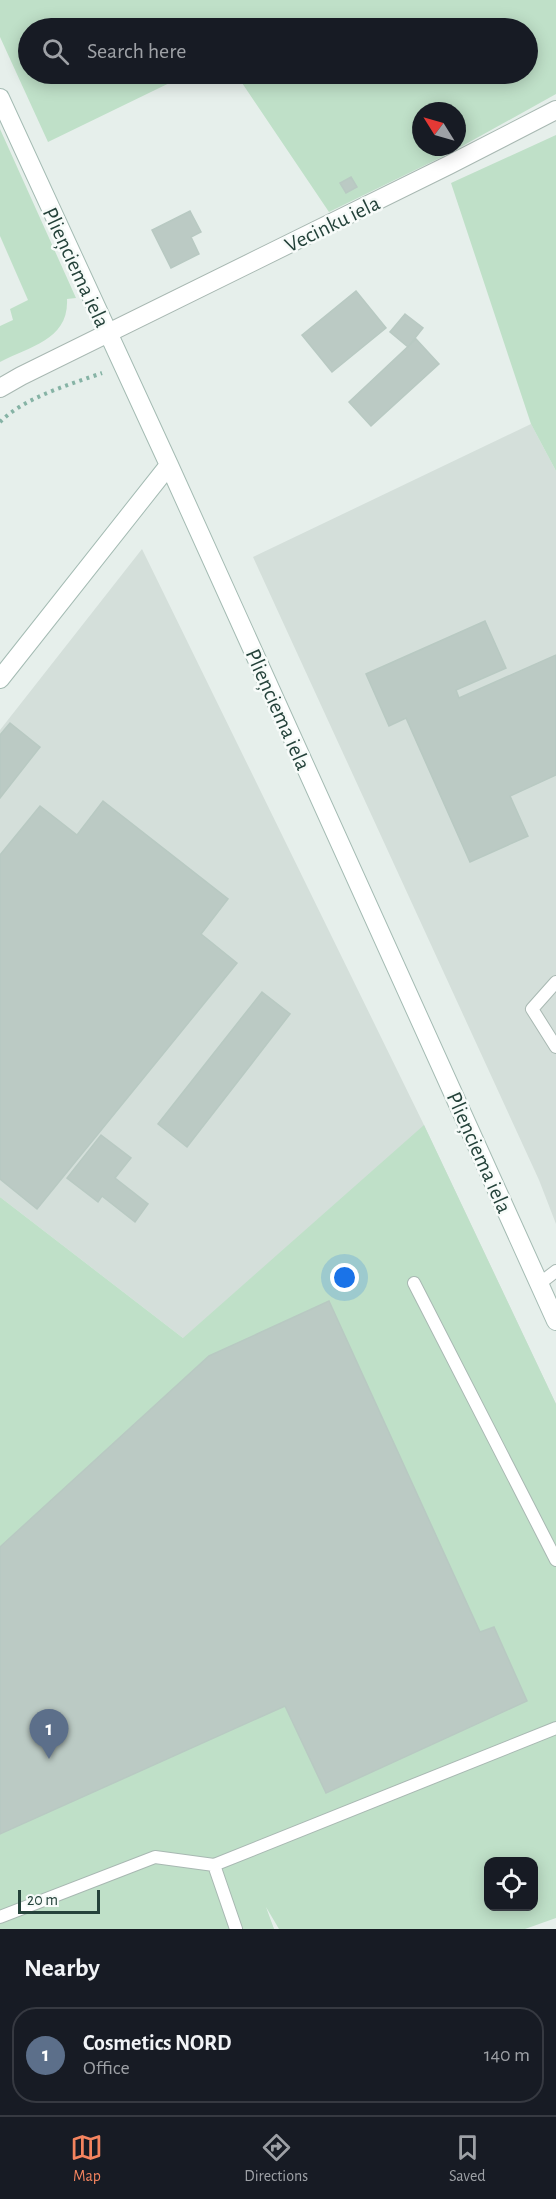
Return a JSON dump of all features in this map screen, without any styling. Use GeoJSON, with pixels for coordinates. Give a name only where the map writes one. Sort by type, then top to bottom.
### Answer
{"type":"FeatureCollection","features":[{"type":"Feature","properties":{"kind":"main road","name":"Plieņciema iela"},"geometry":{"type":"LineString","coordinates":[[0,98],[169,465],[556,1321]]}},
{"type":"Feature","properties":{"kind":"main road","name":"Vecinku iela"},"geometry":{"type":"LineString","coordinates":[[0,388],[556,110]]}},
{"type":"Feature","properties":{"kind":"main road"},"geometry":{"type":"LineString","coordinates":[[0,679],[169,465]]}},
{"type":"Feature","properties":{"kind":"lane"},"geometry":{"type":"LineString","coordinates":[[556,982],[532,1009],[556,1047]]}},
{"type":"Feature","properties":{"kind":"lane"},"geometry":{"type":"LineString","coordinates":[[539,1284],[556,1272]]}},
{"type":"Feature","properties":{"kind":"lane"},"geometry":{"type":"LineString","coordinates":[[414,1283],[556,1560]]}},
{"type":"Feature","properties":{"kind":"lane"},"geometry":{"type":"LineString","coordinates":[[0,1917],[155,1857],[214,1865],[556,1728]]}},
{"type":"Feature","properties":{"kind":"lane"},"geometry":{"type":"LineString","coordinates":[[214,1865],[236,1929]]}},
{"type":"Feature","properties":{"kind":"path"},"geometry":{"type":"LineString","coordinates":[[0,422],[9,413],[54,391],[122,365]]}},
{"type":"Feature","properties":{"kind":"shaded area"},"geometry":{"type":"Polygon","coordinates":[[[531,424],[556,471],[556,1224],[539,1180],[253,557],[531,424]]]}},
{"type":"Feature","properties":{"kind":"shaded area"},"geometry":{"type":"Polygon","coordinates":[[[142,549],[424,1125],[556,1404],[263,1902],[274,1929],[0,1929],[183,1338],[0,1197],[0,730],[142,549]]]}},
{"type":"Feature","properties":{"kind":"green space"},"geometry":{"type":"Polygon","coordinates":[[[0,0],[556,0],[556,94],[466,144],[466,102],[412,102],[412,156],[444,156],[329,212],[243,84],[538,84],[538,18],[18,18],[18,76],[0,37],[0,0]]]}},
{"type":"Feature","properties":{"kind":"green space"},"geometry":{"type":"Polygon","coordinates":[[[21,84],[167,84],[48,142],[21,84]]]}},
{"type":"Feature","properties":{"kind":"green space"},"geometry":{"type":"Polygon","coordinates":[[[0,129],[76,298],[67,299],[66,313],[55,333],[35,346],[0,362],[0,326],[13,320],[10,309],[28,300],[0,236],[0,129]]]}},
{"type":"Feature","properties":{"kind":"green space"},"geometry":{"type":"Polygon","coordinates":[[[556,135],[556,471],[531,424],[451,183],[556,135]]]}},
{"type":"Feature","properties":{"kind":"green space"},"geometry":{"type":"Polygon","coordinates":[[[424,1125],[556,1404],[556,1918],[525,1929],[279,1929],[266,1907],[274,1929],[0,1929],[0,1197],[183,1338],[424,1125]]]}},
{"type":"Feature","properties":{"kind":"building"},"geometry":{"type":"Polygon","coordinates":[[[351,177],[357,187],[346,193],[340,183],[351,177]]]}},
{"type":"Feature","properties":{"kind":"building"},"geometry":{"type":"Polygon","coordinates":[[[190,211],[201,232],[191,237],[199,254],[171,268],[152,230],[190,211]]]}},
{"type":"Feature","properties":{"kind":"building"},"geometry":{"type":"Polygon","coordinates":[[[356,291],[386,328],[332,372],[302,335],[356,291]]]}},
{"type":"Feature","properties":{"kind":"building"},"geometry":{"type":"Polygon","coordinates":[[[405,314],[423,328],[408,347],[390,332],[405,314]]]}},
{"type":"Feature","properties":{"kind":"building"},"geometry":{"type":"Polygon","coordinates":[[[416,339],[439,364],[371,426],[349,402],[416,339]]]}},
{"type":"Feature","properties":{"kind":"building"},"geometry":{"type":"Polygon","coordinates":[[[485,621],[506,668],[456,690],[459,698],[556,655],[556,775],[510,796],[528,836],[470,862],[406,718],[389,726],[366,674],[485,621]]]}},
{"type":"Feature","properties":{"kind":"building"},"geometry":{"type":"Polygon","coordinates":[[[10,723],[40,747],[0,798],[0,735],[10,723]]]}},
{"type":"Feature","properties":{"kind":"building"},"geometry":{"type":"Polygon","coordinates":[[[103,801],[228,899],[201,934],[237,963],[37,1209],[0,1179],[0,855],[40,806],[77,835],[103,801]]]}},
{"type":"Feature","properties":{"kind":"building"},"geometry":{"type":"Polygon","coordinates":[[[262,992],[290,1014],[187,1147],[158,1124],[262,992]]]}},
{"type":"Feature","properties":{"kind":"building"},"geometry":{"type":"Polygon","coordinates":[[[101,1135],[131,1158],[115,1178],[148,1204],[135,1222],[102,1196],[98,1202],[67,1178],[101,1135]]]}},
{"type":"Feature","properties":{"kind":"building"},"geometry":{"type":"Polygon","coordinates":[[[329,1301],[480,1632],[494,1627],[527,1701],[326,1793],[285,1706],[0,1834],[0,1547],[209,1356],[329,1301]]]}},
{"type":"Feature","properties":{"kind":"place","name":"Cosmetics NORD"},"geometry":{"type":"Point","coordinates":[49,1759]}}]}
